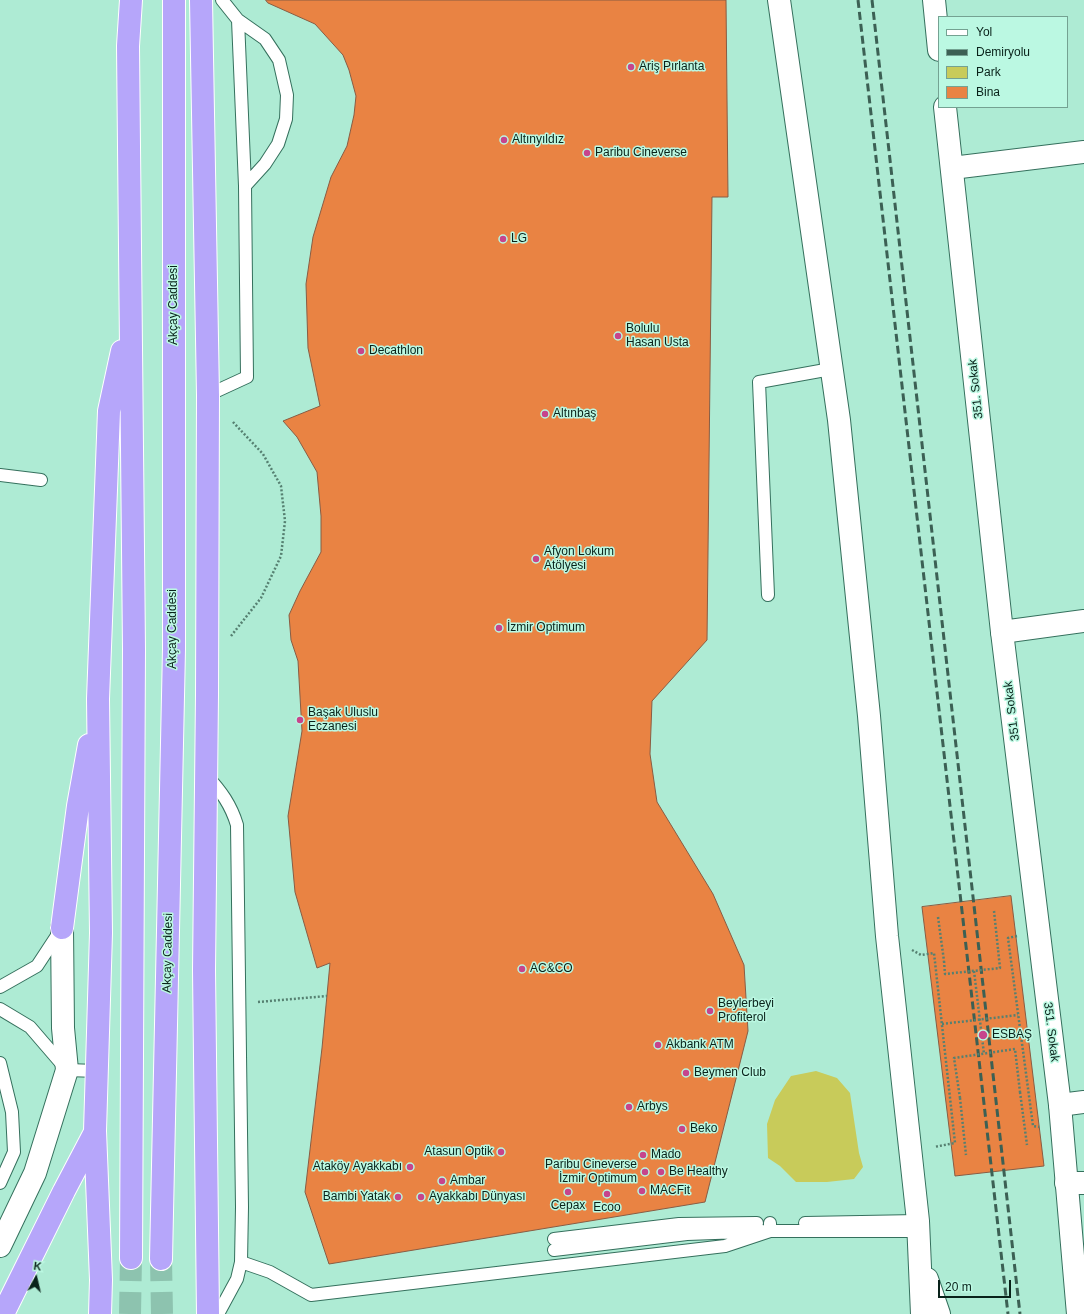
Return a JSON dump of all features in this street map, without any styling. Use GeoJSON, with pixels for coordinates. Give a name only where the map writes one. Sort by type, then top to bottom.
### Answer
{"type":"FeatureCollection","features":[{"type":"Feature","properties":{"kind":"highway"},"geometry":{"type":"LineString","coordinates":[[130,0],[128,46],[134,650],[131,1258]]}},
{"type":"Feature","properties":{"kind":"highway","name":"Akçay Caddesi"},"geometry":{"type":"LineString","coordinates":[[162,1259],[174,649],[174,0]]}},
{"type":"Feature","properties":{"kind":"highway"},"geometry":{"type":"LineString","coordinates":[[201,0],[208,394],[204,970],[208,1314]]}},
{"type":"Feature","properties":{"kind":"highway"},"geometry":{"type":"LineString","coordinates":[[100,1314],[101,1280],[95,1131],[101,933],[98,699],[109,411],[130,313]]}},
{"type":"Feature","properties":{"kind":"highway"},"geometry":{"type":"LineString","coordinates":[[62,928],[78,806],[98,699]]}},
{"type":"Feature","properties":{"kind":"highway"},"geometry":{"type":"LineString","coordinates":[[3,1314],[95,1131]]}},
{"type":"Feature","properties":{"kind":"street"},"geometry":{"type":"LineString","coordinates":[[779,0],[839,420],[869,716],[887,936],[918,1226],[922,1314]]}},
{"type":"Feature","properties":{"kind":"street"},"geometry":{"type":"LineString","coordinates":[[934,0],[938,40]]}},
{"type":"Feature","properties":{"kind":"street","name":"351. Sokak"},"geometry":{"type":"LineString","coordinates":[[945,108],[1002,632],[1060,1104],[1075,1183],[1078,1248],[1078,1314]]}},
{"type":"Feature","properties":{"kind":"street"},"geometry":{"type":"LineString","coordinates":[[952,168],[1084,152]]}},
{"type":"Feature","properties":{"kind":"street"},"geometry":{"type":"LineString","coordinates":[[1002,632],[1084,621]]}},
{"type":"Feature","properties":{"kind":"street"},"geometry":{"type":"LineString","coordinates":[[0,1246],[35,1173],[67,1070],[63,1028],[62,928]]}},
{"type":"Feature","properties":{"kind":"street"},"geometry":{"type":"LineString","coordinates":[[1060,1104],[1084,1102]]}},
{"type":"Feature","properties":{"kind":"street"},"geometry":{"type":"LineString","coordinates":[[920,1255],[939,1314]]}},
{"type":"Feature","properties":{"kind":"lane"},"geometry":{"type":"LineString","coordinates":[[222,0],[238,20],[265,39],[279,60],[287,95],[286,119],[278,144],[265,164],[245,186]]}},
{"type":"Feature","properties":{"kind":"lane"},"geometry":{"type":"LineString","coordinates":[[208,394],[247,377],[245,186],[238,20]]}},
{"type":"Feature","properties":{"kind":"lane"},"geometry":{"type":"LineString","coordinates":[[768,596],[759,382],[831,369]]}},
{"type":"Feature","properties":{"kind":"lane"},"geometry":{"type":"LineString","coordinates":[[0,475],[41,480]]}},
{"type":"Feature","properties":{"kind":"lane"},"geometry":{"type":"LineString","coordinates":[[206,775],[216,785],[225,798],[233,812],[237,825],[242,1199],[241,1262],[238,1279],[218,1314]]}},
{"type":"Feature","properties":{"kind":"lane"},"geometry":{"type":"LineString","coordinates":[[0,987],[37,966],[62,928]]}},
{"type":"Feature","properties":{"kind":"lane"},"geometry":{"type":"LineString","coordinates":[[0,1009],[30,1028],[67,1070],[97,1071]]}},
{"type":"Feature","properties":{"kind":"lane"},"geometry":{"type":"LineString","coordinates":[[0,1063],[12,1112],[14,1152],[0,1183]]}},
{"type":"Feature","properties":{"kind":"lane"},"geometry":{"type":"LineString","coordinates":[[554,1245],[679,1224],[770,1227],[918,1226]]}},
{"type":"Feature","properties":{"kind":"lane"},"geometry":{"type":"LineString","coordinates":[[241,1262],[270,1272],[311,1295],[725,1246],[770,1227]]}},
{"type":"Feature","properties":{"kind":"path"},"geometry":{"type":"LineString","coordinates":[[207,661],[233,634],[261,598],[281,556],[285,522],[281,486],[263,454],[208,394]]}},
{"type":"Feature","properties":{"kind":"path"},"geometry":{"type":"LineString","coordinates":[[938,917],[945,974],[974,971],[1000,968],[994,911]]}},
{"type":"Feature","properties":{"kind":"path"},"geometry":{"type":"LineString","coordinates":[[1008,938],[1027,1088]]}},
{"type":"Feature","properties":{"kind":"path"},"geometry":{"type":"LineString","coordinates":[[910,1151],[955,1143],[934,954]]}},
{"type":"Feature","properties":{"kind":"path"},"geometry":{"type":"LineString","coordinates":[[974,971],[984,1054]]}},
{"type":"Feature","properties":{"kind":"path"},"geometry":{"type":"LineString","coordinates":[[240,1004],[327,996]]}},
{"type":"Feature","properties":{"kind":"path"},"geometry":{"type":"LineString","coordinates":[[942,1024],[1018,1015]]}},
{"type":"Feature","properties":{"kind":"path"},"geometry":{"type":"LineString","coordinates":[[966,1155],[954,1058],[1015,1050],[1027,1145]]}},
{"type":"Feature","properties":{"kind":"green space"},"geometry":{"type":"Polygon","coordinates":[[[816,1071],[837,1078],[850,1093],[859,1153],[863,1167],[854,1179],[827,1182],[796,1182],[780,1166],[768,1158],[767,1124],[775,1100],[791,1076],[816,1071]]]}},
{"type":"Feature","properties":{"kind":"building","name":"İzmir Optimum"},"geometry":{"type":"Polygon","coordinates":[[[266,0],[726,0],[728,197],[712,197],[707,640],[652,701],[650,754],[657,802],[713,894],[744,965],[748,1031],[705,1202],[329,1264],[305,1192],[322,1048],[330,963],[317,968],[295,892],[288,816],[302,731],[298,661],[291,640],[289,615],[321,552],[321,516],[317,472],[297,437],[283,421],[320,406],[308,348],[306,284],[313,237],[331,177],[347,146],[354,115],[356,96],[343,55],[315,24],[268,3],[266,0]]]}},
{"type":"Feature","properties":{"kind":"building"},"geometry":{"type":"Polygon","coordinates":[[[1011,896],[1044,1166],[955,1176],[922,907],[1011,896]]]}},
{"type":"Feature","properties":{"kind":"tunnel"},"geometry":{"type":"LineString","coordinates":[[130,1314],[131,1258]]}},
{"type":"Feature","properties":{"kind":"tunnel"},"geometry":{"type":"LineString","coordinates":[[161,1259],[162,1314]]}},
{"type":"Feature","properties":{"kind":"railway"},"geometry":{"type":"LineString","coordinates":[[858,0],[1008,1314]]}},
{"type":"Feature","properties":{"kind":"railway"},"geometry":{"type":"LineString","coordinates":[[872,0],[1020,1314]]}},
{"type":"Feature","properties":{"kind":"place","name":"Ariş Pırlanta"},"geometry":{"type":"Point","coordinates":[631,67]}},
{"type":"Feature","properties":{"kind":"place","name":"Altınyıldız"},"geometry":{"type":"Point","coordinates":[504,140]}},
{"type":"Feature","properties":{"kind":"place","name":"Paribu Cineverse"},"geometry":{"type":"Point","coordinates":[587,153]}},
{"type":"Feature","properties":{"kind":"place","name":"LG"},"geometry":{"type":"Point","coordinates":[503,239]}},
{"type":"Feature","properties":{"kind":"place","name":"Bolulu Hasan Usta"},"geometry":{"type":"Point","coordinates":[618,336]}},
{"type":"Feature","properties":{"kind":"place","name":"Decathlon"},"geometry":{"type":"Point","coordinates":[361,351]}},
{"type":"Feature","properties":{"kind":"place","name":"Altınbaş"},"geometry":{"type":"Point","coordinates":[545,414]}},
{"type":"Feature","properties":{"kind":"place","name":"Afyon Lokum Atölyesi"},"geometry":{"type":"Point","coordinates":[536,559]}},
{"type":"Feature","properties":{"kind":"place","name":"İzmir Optimum"},"geometry":{"type":"Point","coordinates":[499,628]}},
{"type":"Feature","properties":{"kind":"place","name":"Başak Uluslu Eczanesi"},"geometry":{"type":"Point","coordinates":[300,720]}},
{"type":"Feature","properties":{"kind":"place","name":"AC&CO"},"geometry":{"type":"Point","coordinates":[522,969]}},
{"type":"Feature","properties":{"kind":"place","name":"Beylerbeyi Profiterol"},"geometry":{"type":"Point","coordinates":[710,1011]}},
{"type":"Feature","properties":{"kind":"place","name":"ESBAŞ"},"geometry":{"type":"Point","coordinates":[983,1035]}},
{"type":"Feature","properties":{"kind":"place","name":"Akbank ATM"},"geometry":{"type":"Point","coordinates":[658,1045]}},
{"type":"Feature","properties":{"kind":"place","name":"Beymen Club"},"geometry":{"type":"Point","coordinates":[686,1073]}},
{"type":"Feature","properties":{"kind":"place","name":"Arbys"},"geometry":{"type":"Point","coordinates":[629,1107]}},
{"type":"Feature","properties":{"kind":"place","name":"Beko"},"geometry":{"type":"Point","coordinates":[682,1129]}},
{"type":"Feature","properties":{"kind":"place","name":"Atasun Optik"},"geometry":{"type":"Point","coordinates":[501,1152]}},
{"type":"Feature","properties":{"kind":"place","name":"Mado"},"geometry":{"type":"Point","coordinates":[643,1155]}},
{"type":"Feature","properties":{"kind":"place","name":"Ataköy Ayakkabı"},"geometry":{"type":"Point","coordinates":[410,1167]}},
{"type":"Feature","properties":{"kind":"place","name":"Paribu Cineverse İzmir Optimum"},"geometry":{"type":"Point","coordinates":[645,1172]}},
{"type":"Feature","properties":{"kind":"place","name":"Be Healthy"},"geometry":{"type":"Point","coordinates":[661,1172]}},
{"type":"Feature","properties":{"kind":"place","name":"Ambar"},"geometry":{"type":"Point","coordinates":[442,1181]}},
{"type":"Feature","properties":{"kind":"place","name":"MACFit"},"geometry":{"type":"Point","coordinates":[642,1191]}},
{"type":"Feature","properties":{"kind":"place","name":"Cepax"},"geometry":{"type":"Point","coordinates":[568,1192]}},
{"type":"Feature","properties":{"kind":"place","name":"Ecoo"},"geometry":{"type":"Point","coordinates":[607,1194]}},
{"type":"Feature","properties":{"kind":"place","name":"Bambi Yatak"},"geometry":{"type":"Point","coordinates":[398,1197]}},
{"type":"Feature","properties":{"kind":"place","name":"Ayakkabı Dünyası"},"geometry":{"type":"Point","coordinates":[421,1197]}}]}
